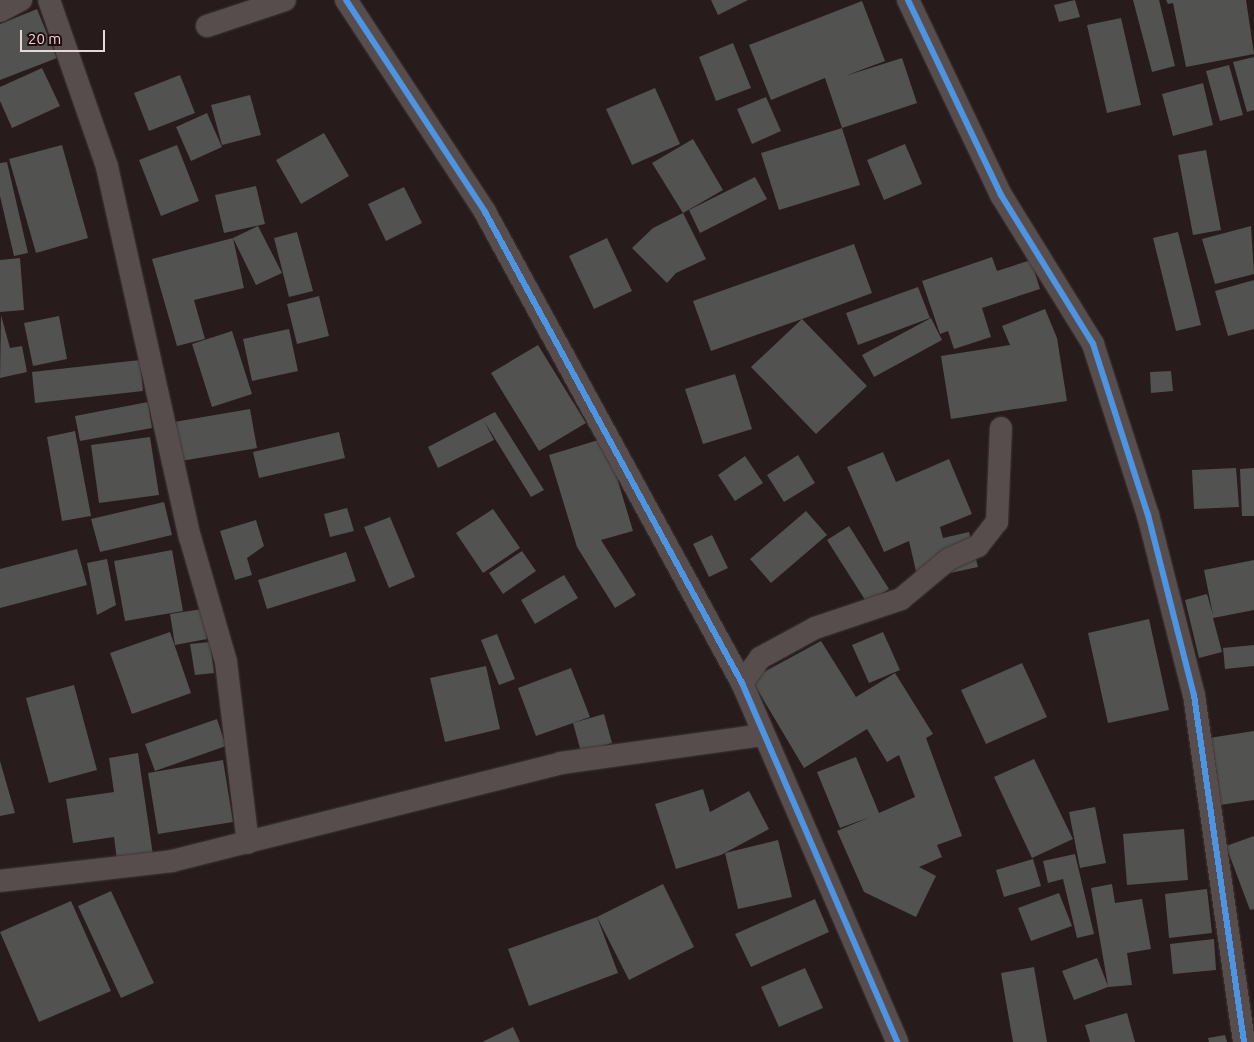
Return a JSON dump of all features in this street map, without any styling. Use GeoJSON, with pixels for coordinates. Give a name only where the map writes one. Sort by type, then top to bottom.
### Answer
{"type":"FeatureCollection","features":[{"type":"Feature","properties":{"kind":"street"},"geometry":{"type":"LineString","coordinates":[[0,11],[21,0]]}},
{"type":"Feature","properties":{"kind":"street"},"geometry":{"type":"LineString","coordinates":[[50,0],[106,167],[190,537],[226,662],[248,843]]}},
{"type":"Feature","properties":{"kind":"street"},"geometry":{"type":"LineString","coordinates":[[207,26],[285,0]]}},
{"type":"Feature","properties":{"kind":"street"},"geometry":{"type":"LineString","coordinates":[[346,0],[485,212],[742,683],[762,735],[897,1042]]}},
{"type":"Feature","properties":{"kind":"street"},"geometry":{"type":"LineString","coordinates":[[916,2],[1001,195],[1093,344],[1148,515],[1194,695],[1244,1042]]}},
{"type":"Feature","properties":{"kind":"street"},"geometry":{"type":"LineString","coordinates":[[742,683],[760,658],[815,628],[901,599],[949,559],[978,546],[997,522],[1001,428]]}},
{"type":"Feature","properties":{"kind":"street"},"geometry":{"type":"LineString","coordinates":[[0,882],[172,862],[560,763],[762,735]]}},
{"type":"Feature","properties":{"kind":"building"},"geometry":{"type":"Polygon","coordinates":[[[711,0],[748,0],[718,15],[711,0]]]}},
{"type":"Feature","properties":{"kind":"building"},"geometry":{"type":"Polygon","coordinates":[[[1075,0],[1080,17],[1059,22],[1054,5],[1075,0]]]}},
{"type":"Feature","properties":{"kind":"building"},"geometry":{"type":"Polygon","coordinates":[[[1133,0],[1159,0],[1175,66],[1152,72],[1133,0]]]}},
{"type":"Feature","properties":{"kind":"building"},"geometry":{"type":"Polygon","coordinates":[[[1166,0],[1246,0],[1254,54],[1186,67],[1173,3],[1168,4],[1166,0]]]}},
{"type":"Feature","properties":{"kind":"building"},"geometry":{"type":"Polygon","coordinates":[[[862,1],[885,61],[845,76],[902,58],[917,103],[842,128],[825,78],[771,100],[749,45],[862,1]]]}},
{"type":"Feature","properties":{"kind":"building"},"geometry":{"type":"Polygon","coordinates":[[[37,9],[57,58],[0,80],[0,24],[37,9]]]}},
{"type":"Feature","properties":{"kind":"building"},"geometry":{"type":"Polygon","coordinates":[[[1121,18],[1141,105],[1107,113],[1087,25],[1121,18]]]}},
{"type":"Feature","properties":{"kind":"building"},"geometry":{"type":"Polygon","coordinates":[[[733,43],[751,88],[716,101],[699,57],[733,43]]]}},
{"type":"Feature","properties":{"kind":"building"},"geometry":{"type":"Polygon","coordinates":[[[1254,57],[1254,110],[1247,112],[1233,62],[1254,57]]]}},
{"type":"Feature","properties":{"kind":"building"},"geometry":{"type":"Polygon","coordinates":[[[1229,65],[1243,115],[1220,121],[1206,71],[1229,65]]]}},
{"type":"Feature","properties":{"kind":"building"},"geometry":{"type":"Polygon","coordinates":[[[42,68],[60,106],[12,128],[0,101],[0,87],[42,68]]]}},
{"type":"Feature","properties":{"kind":"building"},"geometry":{"type":"Polygon","coordinates":[[[180,75],[195,113],[149,131],[134,93],[180,75]]]}},
{"type":"Feature","properties":{"kind":"building"},"geometry":{"type":"Polygon","coordinates":[[[1203,83],[1213,125],[1173,136],[1162,94],[1203,83]]]}},
{"type":"Feature","properties":{"kind":"building"},"geometry":{"type":"Polygon","coordinates":[[[655,88],[680,144],[632,165],[606,109],[655,88]]]}},
{"type":"Feature","properties":{"kind":"building"},"geometry":{"type":"Polygon","coordinates":[[[250,95],[261,135],[222,145],[211,105],[250,95]]]}},
{"type":"Feature","properties":{"kind":"building"},"geometry":{"type":"Polygon","coordinates":[[[766,97],[781,131],[752,144],[737,109],[766,97]]]}},
{"type":"Feature","properties":{"kind":"building"},"geometry":{"type":"Polygon","coordinates":[[[207,113],[222,147],[191,161],[176,127],[207,113]]]}},
{"type":"Feature","properties":{"kind":"building"},"geometry":{"type":"Polygon","coordinates":[[[842,128],[860,185],[779,210],[761,153],[842,128]]]}},
{"type":"Feature","properties":{"kind":"building"},"geometry":{"type":"Polygon","coordinates":[[[324,133],[349,176],[301,204],[276,160],[324,133]]]}},
{"type":"Feature","properties":{"kind":"building"},"geometry":{"type":"Polygon","coordinates":[[[693,139],[723,190],[683,213],[652,163],[693,139]]]}},
{"type":"Feature","properties":{"kind":"building"},"geometry":{"type":"Polygon","coordinates":[[[905,144],[922,184],[884,200],[867,160],[905,144]]]}},
{"type":"Feature","properties":{"kind":"building"},"geometry":{"type":"Polygon","coordinates":[[[62,145],[88,238],[36,253],[9,159],[62,145]]]}},
{"type":"Feature","properties":{"kind":"building"},"geometry":{"type":"Polygon","coordinates":[[[177,145],[199,201],[161,216],[139,160],[177,145]]]}},
{"type":"Feature","properties":{"kind":"building"},"geometry":{"type":"Polygon","coordinates":[[[1206,150],[1221,230],[1193,235],[1178,155],[1206,150]]]}},
{"type":"Feature","properties":{"kind":"building"},"geometry":{"type":"Polygon","coordinates":[[[7,162],[28,253],[14,256],[0,196],[0,163],[7,162]]]}},
{"type":"Feature","properties":{"kind":"building"},"geometry":{"type":"Polygon","coordinates":[[[755,177],[767,199],[700,233],[689,210],[755,177]]]}},
{"type":"Feature","properties":{"kind":"building"},"geometry":{"type":"Polygon","coordinates":[[[256,186],[265,224],[224,233],[215,195],[256,186]]]}},
{"type":"Feature","properties":{"kind":"building"},"geometry":{"type":"Polygon","coordinates":[[[404,187],[422,223],[386,241],[368,204],[404,187]]]}},
{"type":"Feature","properties":{"kind":"building"},"geometry":{"type":"Polygon","coordinates":[[[683,213],[706,259],[676,273],[667,283],[632,248],[653,228],[683,213]]]}},
{"type":"Feature","properties":{"kind":"building"},"geometry":{"type":"Polygon","coordinates":[[[258,226],[282,273],[256,285],[233,238],[258,226]]]}},
{"type":"Feature","properties":{"kind":"building"},"geometry":{"type":"Polygon","coordinates":[[[1251,226],[1254,274],[1215,284],[1202,239],[1251,226]]]}},
{"type":"Feature","properties":{"kind":"building"},"geometry":{"type":"Polygon","coordinates":[[[297,232],[313,291],[289,297],[274,238],[297,232]]]}},
{"type":"Feature","properties":{"kind":"building"},"geometry":{"type":"Polygon","coordinates":[[[1178,232],[1201,325],[1176,331],[1153,238],[1178,232]]]}},
{"type":"Feature","properties":{"kind":"building"},"geometry":{"type":"Polygon","coordinates":[[[233,238],[244,288],[194,300],[205,339],[177,346],[152,259],[233,238]]]}},
{"type":"Feature","properties":{"kind":"building"},"geometry":{"type":"Polygon","coordinates":[[[607,238],[632,291],[594,309],[569,256],[607,238]]]}},
{"type":"Feature","properties":{"kind":"building"},"geometry":{"type":"Polygon","coordinates":[[[854,244],[872,293],[711,351],[693,301],[854,244]]]}},
{"type":"Feature","properties":{"kind":"building"},"geometry":{"type":"Polygon","coordinates":[[[992,257],[997,271],[1031,260],[1040,289],[982,308],[991,337],[954,349],[948,331],[940,334],[922,281],[992,257]]]}},
{"type":"Feature","properties":{"kind":"building"},"geometry":{"type":"Polygon","coordinates":[[[20,258],[24,310],[0,312],[0,260],[20,258]]]}},
{"type":"Feature","properties":{"kind":"building"},"geometry":{"type":"Polygon","coordinates":[[[1254,280],[1254,329],[1228,336],[1215,291],[1254,280]]]}},
{"type":"Feature","properties":{"kind":"building"},"geometry":{"type":"Polygon","coordinates":[[[918,287],[930,318],[858,345],[846,313],[918,287]]]}},
{"type":"Feature","properties":{"kind":"building"},"geometry":{"type":"Polygon","coordinates":[[[319,296],[329,336],[297,344],[287,304],[319,296]]]}},
{"type":"Feature","properties":{"kind":"building"},"geometry":{"type":"Polygon","coordinates":[[[1045,309],[1057,338],[1067,401],[951,419],[941,356],[1010,345],[1002,326],[1045,309]]]}},
{"type":"Feature","properties":{"kind":"building"},"geometry":{"type":"Polygon","coordinates":[[[1,315],[10,348],[22,346],[27,372],[0,378],[1,315]]]}},
{"type":"Feature","properties":{"kind":"building"},"geometry":{"type":"Polygon","coordinates":[[[59,316],[67,359],[33,366],[24,323],[59,316]]]}},
{"type":"Feature","properties":{"kind":"building"},"geometry":{"type":"Polygon","coordinates":[[[931,318],[942,340],[874,377],[862,355],[931,318]]]}},
{"type":"Feature","properties":{"kind":"building"},"geometry":{"type":"Polygon","coordinates":[[[802,319],[867,386],[816,434],[751,367],[802,319]]]}},
{"type":"Feature","properties":{"kind":"building"},"geometry":{"type":"Polygon","coordinates":[[[289,329],[298,371],[252,381],[243,339],[289,329]]]}},
{"type":"Feature","properties":{"kind":"building"},"geometry":{"type":"Polygon","coordinates":[[[232,331],[252,394],[212,407],[192,344],[232,331]]]}},
{"type":"Feature","properties":{"kind":"building"},"geometry":{"type":"Polygon","coordinates":[[[538,345],[586,423],[539,451],[491,373],[538,345]]]}},
{"type":"Feature","properties":{"kind":"building"},"geometry":{"type":"Polygon","coordinates":[[[140,360],[143,391],[35,403],[32,372],[140,360]]]}},
{"type":"Feature","properties":{"kind":"building"},"geometry":{"type":"Polygon","coordinates":[[[1171,371],[1173,391],[1151,393],[1150,372],[1171,371]]]}},
{"type":"Feature","properties":{"kind":"building"},"geometry":{"type":"Polygon","coordinates":[[[735,374],[752,429],[703,444],[685,389],[735,374]]]}},
{"type":"Feature","properties":{"kind":"building"},"geometry":{"type":"Polygon","coordinates":[[[148,402],[152,428],[80,441],[75,416],[148,402]]]}},
{"type":"Feature","properties":{"kind":"building"},"geometry":{"type":"Polygon","coordinates":[[[250,409],[257,448],[181,461],[174,422],[250,409]]]}},
{"type":"Feature","properties":{"kind":"building"},"geometry":{"type":"Polygon","coordinates":[[[495,412],[544,490],[531,497],[484,421],[494,440],[438,468],[428,447],[495,412]]]}},
{"type":"Feature","properties":{"kind":"building"},"geometry":{"type":"Polygon","coordinates":[[[75,431],[91,516],[62,521],[47,437],[75,431]]]}},
{"type":"Feature","properties":{"kind":"building"},"geometry":{"type":"Polygon","coordinates":[[[339,432],[345,458],[259,478],[253,452],[339,432]]]}},
{"type":"Feature","properties":{"kind":"building"},"geometry":{"type":"Polygon","coordinates":[[[150,437],[159,495],[99,503],[91,445],[150,437]]]}},
{"type":"Feature","properties":{"kind":"building"},"geometry":{"type":"Polygon","coordinates":[[[605,438],[633,531],[601,540],[636,595],[615,608],[577,547],[549,455],[605,438]]]}},
{"type":"Feature","properties":{"kind":"building"},"geometry":{"type":"Polygon","coordinates":[[[883,452],[896,482],[949,459],[972,514],[940,527],[943,538],[969,532],[978,567],[918,580],[909,541],[884,552],[847,467],[883,452]]]}},
{"type":"Feature","properties":{"kind":"building"},"geometry":{"type":"Polygon","coordinates":[[[798,455],[815,483],[784,502],[767,475],[798,455]]]}},
{"type":"Feature","properties":{"kind":"building"},"geometry":{"type":"Polygon","coordinates":[[[745,456],[763,483],[735,501],[718,475],[745,456]]]}},
{"type":"Feature","properties":{"kind":"building"},"geometry":{"type":"Polygon","coordinates":[[[1236,468],[1239,507],[1194,509],[1192,470],[1236,468]]]}},
{"type":"Feature","properties":{"kind":"building"},"geometry":{"type":"Polygon","coordinates":[[[1254,468],[1254,516],[1242,516],[1240,469],[1254,468]]]}},
{"type":"Feature","properties":{"kind":"building"},"geometry":{"type":"Polygon","coordinates":[[[164,502],[172,535],[100,552],[91,519],[164,502]]]}},
{"type":"Feature","properties":{"kind":"building"},"geometry":{"type":"Polygon","coordinates":[[[347,508],[354,531],[330,537],[324,514],[347,508]]]}},
{"type":"Feature","properties":{"kind":"building"},"geometry":{"type":"Polygon","coordinates":[[[493,509],[520,548],[483,573],[456,533],[493,509]]]}},
{"type":"Feature","properties":{"kind":"building"},"geometry":{"type":"Polygon","coordinates":[[[806,511],[827,535],[771,583],[750,559],[806,511]]]}},
{"type":"Feature","properties":{"kind":"building"},"geometry":{"type":"Polygon","coordinates":[[[390,517],[415,577],[389,588],[364,527],[390,517]]]}},
{"type":"Feature","properties":{"kind":"building"},"geometry":{"type":"Polygon","coordinates":[[[256,520],[264,546],[247,558],[252,575],[235,580],[220,531],[256,520]]]}},
{"type":"Feature","properties":{"kind":"building"},"geometry":{"type":"Polygon","coordinates":[[[849,526],[889,589],[867,603],[827,540],[849,526]]]}},
{"type":"Feature","properties":{"kind":"building"},"geometry":{"type":"Polygon","coordinates":[[[712,535],[728,568],[709,577],[693,544],[712,535]]]}},
{"type":"Feature","properties":{"kind":"building"},"geometry":{"type":"Polygon","coordinates":[[[77,549],[87,585],[0,608],[0,569],[77,549]]]}},
{"type":"Feature","properties":{"kind":"building"},"geometry":{"type":"Polygon","coordinates":[[[172,550],[183,611],[125,621],[114,561],[172,550]]]}},
{"type":"Feature","properties":{"kind":"building"},"geometry":{"type":"Polygon","coordinates":[[[522,551],[536,571],[503,594],[489,573],[522,551]]]}},
{"type":"Feature","properties":{"kind":"building"},"geometry":{"type":"Polygon","coordinates":[[[346,552],[356,581],[267,609],[258,580],[346,552]]]}},
{"type":"Feature","properties":{"kind":"building"},"geometry":{"type":"Polygon","coordinates":[[[107,559],[116,605],[97,615],[87,563],[107,559]]]}},
{"type":"Feature","properties":{"kind":"building"},"geometry":{"type":"Polygon","coordinates":[[[1254,560],[1254,610],[1213,618],[1222,652],[1199,658],[1185,600],[1207,594],[1213,615],[1204,570],[1254,560]]]}},
{"type":"Feature","properties":{"kind":"building"},"geometry":{"type":"Polygon","coordinates":[[[564,575],[578,598],[535,624],[521,600],[564,575]]]}},
{"type":"Feature","properties":{"kind":"building"},"geometry":{"type":"Polygon","coordinates":[[[202,609],[207,639],[175,645],[170,614],[202,609]]]}},
{"type":"Feature","properties":{"kind":"building"},"geometry":{"type":"Polygon","coordinates":[[[1149,619],[1169,710],[1108,723],[1088,633],[1149,619]]]}},
{"type":"Feature","properties":{"kind":"building"},"geometry":{"type":"Polygon","coordinates":[[[170,632],[191,693],[132,714],[110,653],[170,632]]]}},
{"type":"Feature","properties":{"kind":"building"},"geometry":{"type":"Polygon","coordinates":[[[883,632],[900,670],[869,683],[852,645],[883,632]]]}},
{"type":"Feature","properties":{"kind":"building"},"geometry":{"type":"Polygon","coordinates":[[[497,634],[515,679],[499,685],[481,640],[497,634]]]}},
{"type":"Feature","properties":{"kind":"building"},"geometry":{"type":"Polygon","coordinates":[[[821,641],[856,697],[895,673],[933,734],[926,738],[962,836],[937,845],[942,857],[919,867],[936,876],[916,917],[864,892],[837,831],[870,817],[840,828],[817,772],[856,757],[879,813],[915,797],[899,755],[887,762],[867,729],[804,768],[751,679],[821,641]]]}},
{"type":"Feature","properties":{"kind":"building"},"geometry":{"type":"Polygon","coordinates":[[[210,642],[214,673],[195,675],[190,644],[210,642]]]}},
{"type":"Feature","properties":{"kind":"building"},"geometry":{"type":"Polygon","coordinates":[[[1254,645],[1254,666],[1225,669],[1223,648],[1254,645]]]}},
{"type":"Feature","properties":{"kind":"building"},"geometry":{"type":"Polygon","coordinates":[[[1022,663],[1047,717],[986,744],[961,690],[1022,663]]]}},
{"type":"Feature","properties":{"kind":"building"},"geometry":{"type":"Polygon","coordinates":[[[486,666],[500,729],[445,742],[430,678],[486,666]]]}},
{"type":"Feature","properties":{"kind":"building"},"geometry":{"type":"Polygon","coordinates":[[[571,668],[590,717],[536,736],[518,688],[571,668]]]}},
{"type":"Feature","properties":{"kind":"building"},"geometry":{"type":"Polygon","coordinates":[[[74,685],[97,770],[49,783],[26,698],[74,685]]]}},
{"type":"Feature","properties":{"kind":"building"},"geometry":{"type":"Polygon","coordinates":[[[604,714],[612,743],[581,752],[573,723],[604,714]]]}},
{"type":"Feature","properties":{"kind":"building"},"geometry":{"type":"Polygon","coordinates":[[[217,719],[226,746],[155,771],[145,744],[217,719]]]}},
{"type":"Feature","properties":{"kind":"building"},"geometry":{"type":"Polygon","coordinates":[[[1254,731],[1254,800],[1220,805],[1209,738],[1254,731]]]}},
{"type":"Feature","properties":{"kind":"building"},"geometry":{"type":"Polygon","coordinates":[[[138,753],[153,855],[117,860],[114,837],[73,843],[66,799],[114,792],[109,758],[138,753]]]}},
{"type":"Feature","properties":{"kind":"building"},"geometry":{"type":"Polygon","coordinates":[[[1034,759],[1073,839],[1032,858],[994,777],[1034,759]]]}},
{"type":"Feature","properties":{"kind":"building"},"geometry":{"type":"Polygon","coordinates":[[[223,760],[233,822],[158,834],[148,773],[223,760]]]}},
{"type":"Feature","properties":{"kind":"building"},"geometry":{"type":"Polygon","coordinates":[[[0,761],[15,813],[0,816],[0,761]]]}},
{"type":"Feature","properties":{"kind":"building"},"geometry":{"type":"Polygon","coordinates":[[[703,789],[710,812],[749,791],[769,829],[721,855],[676,869],[655,804],[703,789]]]}},
{"type":"Feature","properties":{"kind":"building"},"geometry":{"type":"Polygon","coordinates":[[[1095,807],[1106,863],[1080,868],[1069,812],[1095,807]]]}},
{"type":"Feature","properties":{"kind":"building"},"geometry":{"type":"Polygon","coordinates":[[[1184,829],[1188,880],[1127,885],[1123,834],[1184,829]]]}},
{"type":"Feature","properties":{"kind":"building"},"geometry":{"type":"Polygon","coordinates":[[[1254,836],[1254,909],[1250,910],[1226,846],[1254,836]]]}},
{"type":"Feature","properties":{"kind":"building"},"geometry":{"type":"Polygon","coordinates":[[[778,840],[792,897],[738,909],[725,853],[778,840]]]}},
{"type":"Feature","properties":{"kind":"building"},"geometry":{"type":"Polygon","coordinates":[[[1075,854],[1094,934],[1077,938],[1063,879],[1048,883],[1043,861],[1075,854]]]}},
{"type":"Feature","properties":{"kind":"building"},"geometry":{"type":"Polygon","coordinates":[[[1033,859],[1041,886],[1004,897],[996,870],[1033,859]]]}},
{"type":"Feature","properties":{"kind":"building"},"geometry":{"type":"Polygon","coordinates":[[[663,884],[694,947],[629,980],[597,917],[663,884]]]}},
{"type":"Feature","properties":{"kind":"building"},"geometry":{"type":"Polygon","coordinates":[[[1112,884],[1115,903],[1142,899],[1151,949],[1127,953],[1132,985],[1108,987],[1074,1000],[1062,971],[1097,958],[1108,986],[1091,888],[1112,884]]]}},
{"type":"Feature","properties":{"kind":"building"},"geometry":{"type":"Polygon","coordinates":[[[1207,889],[1212,933],[1169,938],[1165,894],[1207,889]]]}},
{"type":"Feature","properties":{"kind":"building"},"geometry":{"type":"Polygon","coordinates":[[[111,891],[154,983],[121,998],[78,906],[111,891]]]}},
{"type":"Feature","properties":{"kind":"building"},"geometry":{"type":"Polygon","coordinates":[[[1059,893],[1072,926],[1031,941],[1018,908],[1059,893]]]}},
{"type":"Feature","properties":{"kind":"building"},"geometry":{"type":"Polygon","coordinates":[[[815,899],[829,932],[751,967],[735,934],[815,899]]]}},
{"type":"Feature","properties":{"kind":"building"},"geometry":{"type":"Polygon","coordinates":[[[71,901],[111,991],[39,1022],[0,932],[71,901]]]}},
{"type":"Feature","properties":{"kind":"building"},"geometry":{"type":"Polygon","coordinates":[[[597,917],[618,973],[529,1006],[508,949],[597,917]]]}},
{"type":"Feature","properties":{"kind":"building"},"geometry":{"type":"Polygon","coordinates":[[[1214,939],[1216,970],[1173,974],[1170,944],[1214,939]]]}},
{"type":"Feature","properties":{"kind":"building"},"geometry":{"type":"Polygon","coordinates":[[[1034,967],[1047,1042],[1013,1042],[1001,973],[1034,967]]]}},
{"type":"Feature","properties":{"kind":"building"},"geometry":{"type":"Polygon","coordinates":[[[805,968],[823,1008],[779,1027],[761,987],[805,968]]]}},
{"type":"Feature","properties":{"kind":"building"},"geometry":{"type":"Polygon","coordinates":[[[1127,1013],[1135,1042],[1090,1042],[1085,1025],[1127,1013]]]}},
{"type":"Feature","properties":{"kind":"building"},"geometry":{"type":"Polygon","coordinates":[[[513,1027],[520,1042],[482,1042],[513,1027]]]}},
{"type":"Feature","properties":{"kind":"building"},"geometry":{"type":"Polygon","coordinates":[[[1225,1035],[1227,1042],[1209,1042],[1208,1038],[1225,1035]]]}},
{"type":"Feature","properties":{"kind":"cycle path"},"geometry":{"type":"LineString","coordinates":[[346,0],[485,212],[742,683],[897,1042]]}},
{"type":"Feature","properties":{"kind":"cycle path"},"geometry":{"type":"LineString","coordinates":[[908,0],[1001,195],[1093,344],[1148,515],[1194,695],[1244,1042]]}}]}
